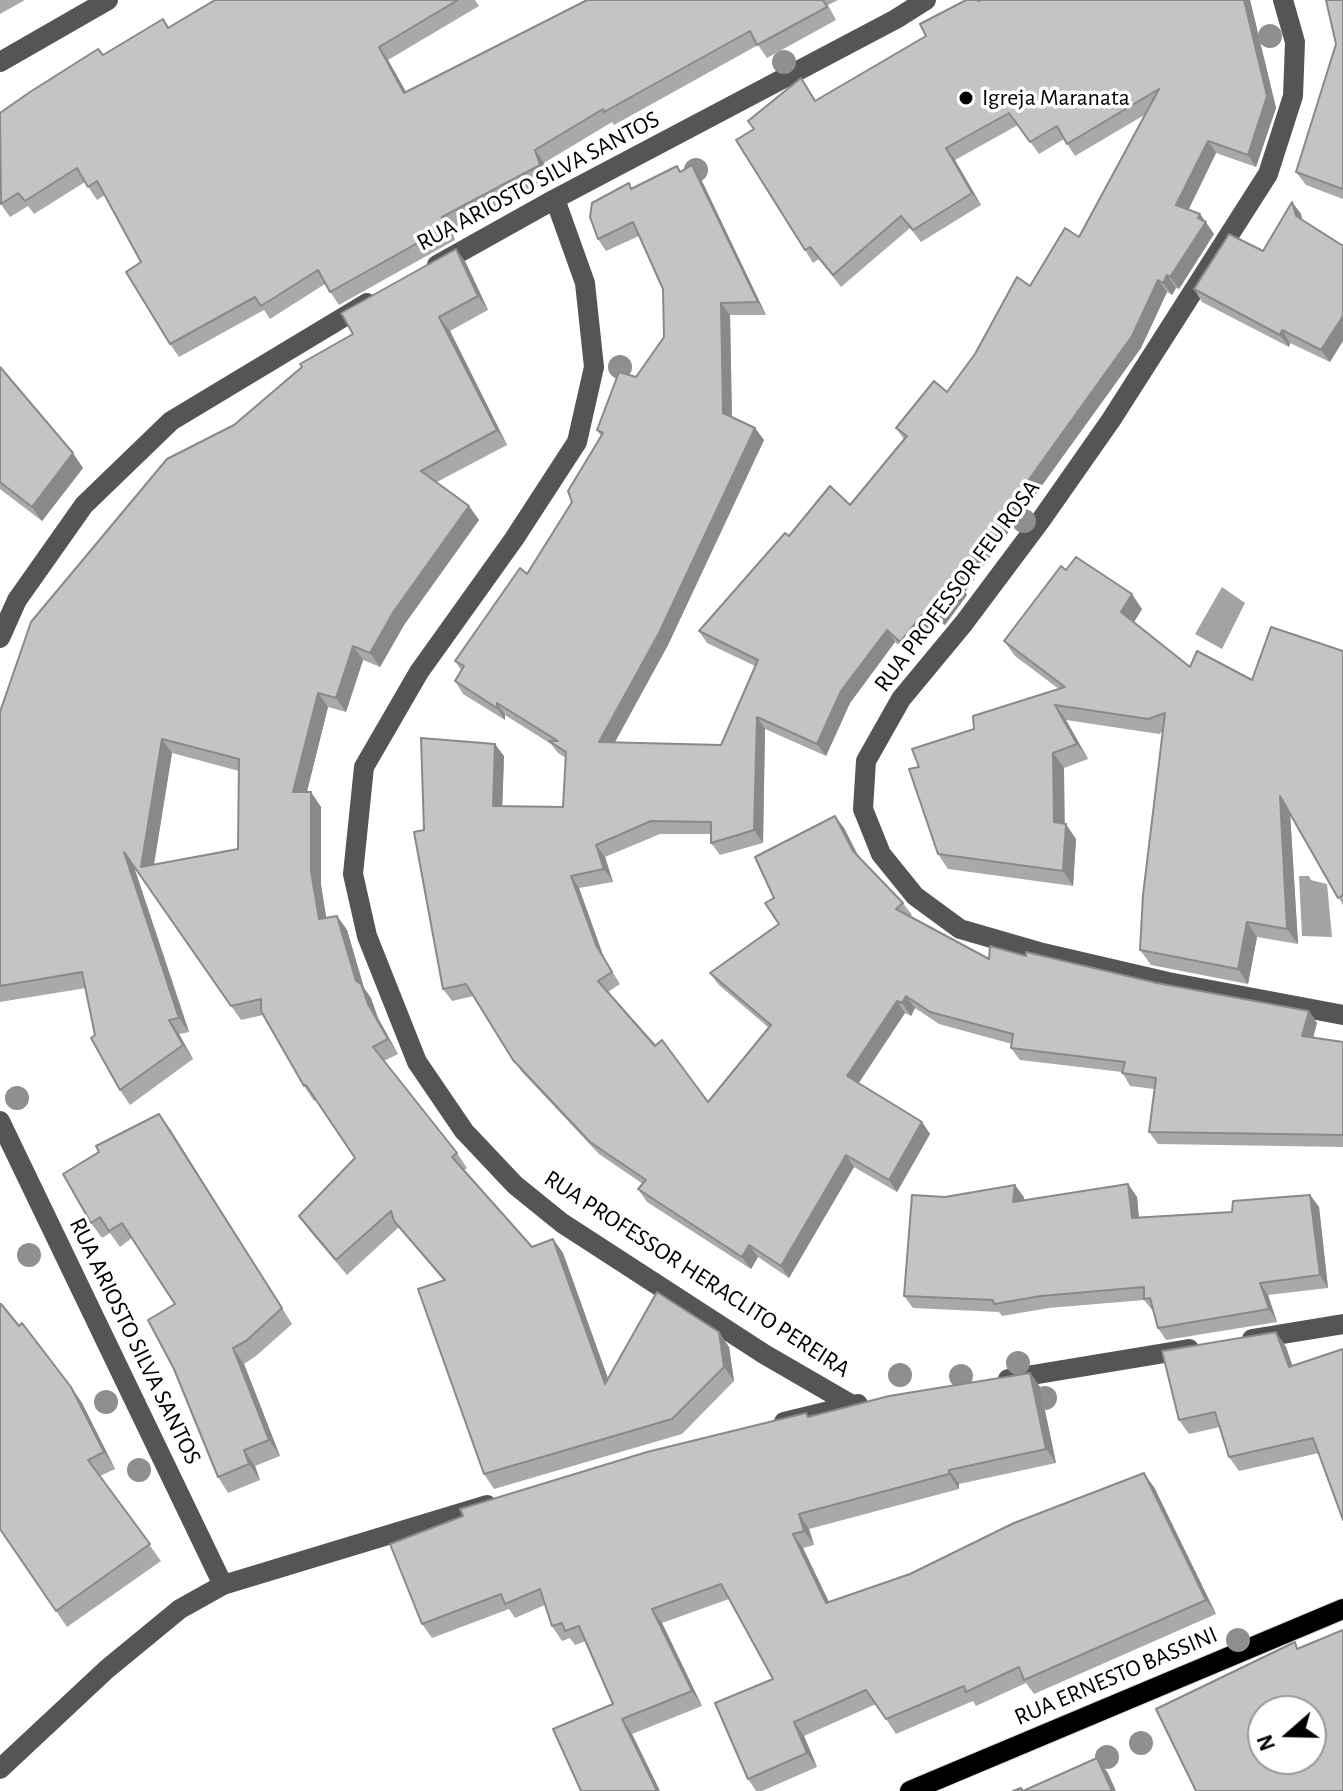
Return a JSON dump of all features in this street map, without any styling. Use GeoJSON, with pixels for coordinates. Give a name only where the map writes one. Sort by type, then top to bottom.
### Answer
{"type":"FeatureCollection","features":[{"type":"Feature","properties":{"kind":"main road","name":"RUA ERNESTO BASSINI"},"geometry":{"type":"LineString","coordinates":[[910,1791],[1343,1609]]}},
{"type":"Feature","properties":{"kind":"street"},"geometry":{"type":"LineString","coordinates":[[0,62],[108,0]]}},
{"type":"Feature","properties":{"kind":"street","name":"RUA ARIOSTO SILVA SANTOS"},"geometry":{"type":"LineString","coordinates":[[413,278],[555,199],[896,19],[926,0]]}},
{"type":"Feature","properties":{"kind":"street","name":"RUA PROFESSOR FEU ROSA"},"geometry":{"type":"LineString","coordinates":[[1283,0],[1295,42],[1293,96],[1268,174],[1103,432],[964,623],[901,699],[866,761],[863,809],[881,854],[915,896],[960,929],[1043,953],[1168,982],[1343,1015]]}},
{"type":"Feature","properties":{"kind":"street","name":"RUA PROFESSOR HERACLITO PEREIRA"},"geometry":{"type":"LineString","coordinates":[[555,199],[585,283],[594,367],[577,442],[514,539],[419,672],[364,767],[353,874],[367,936],[417,1062],[464,1131],[515,1185],[562,1223],[764,1354],[852,1405]]}},
{"type":"Feature","properties":{"kind":"street"},"geometry":{"type":"LineString","coordinates":[[0,638],[8,597],[84,505],[171,421],[387,292]]}},
{"type":"Feature","properties":{"kind":"street","name":"RUA ARIOSTO SILVA SANTOS"},"geometry":{"type":"LineString","coordinates":[[0,1121],[223,1585]]}},
{"type":"Feature","properties":{"kind":"street"},"geometry":{"type":"LineString","coordinates":[[1237,1342],[1343,1324]]}},
{"type":"Feature","properties":{"kind":"street"},"geometry":{"type":"LineString","coordinates":[[990,1382],[1206,1346]]}},
{"type":"Feature","properties":{"kind":"street","name":"RUA PROFESSOR HERACLITO PEREIRA"},"geometry":{"type":"LineString","coordinates":[[761,1428],[882,1400]]}},
{"type":"Feature","properties":{"kind":"street"},"geometry":{"type":"LineString","coordinates":[[0,1769],[107,1669],[180,1609],[223,1585],[506,1499]]}},
{"type":"Feature","properties":{"kind":"shaded area"},"geometry":{"type":"Polygon","coordinates":[[[1222,587],[1245,603],[1222,649],[1195,634],[1222,587]]]}},
{"type":"Feature","properties":{"kind":"shaded area"},"geometry":{"type":"Polygon","coordinates":[[[1299,876],[1309,876],[1311,880],[1327,884],[1332,937],[1302,936],[1299,876]]]}},
{"type":"Feature","properties":{"kind":"building"},"geometry":{"type":"Polygon","coordinates":[[[215,0],[458,0],[379,47],[404,93],[587,0],[823,0],[827,7],[757,45],[750,31],[604,112],[603,109],[535,150],[540,165],[442,217],[446,227],[330,292],[318,270],[261,306],[255,297],[170,344],[126,272],[141,262],[97,181],[88,187],[77,168],[25,201],[18,193],[1,204],[0,113],[98,49],[103,55],[163,19],[168,28],[215,0]]]}},
{"type":"Feature","properties":{"kind":"building"},"geometry":{"type":"Polygon","coordinates":[[[966,0],[1244,0],[1267,96],[1248,155],[1208,141],[1176,205],[1200,214],[1198,218],[1206,222],[1170,277],[1167,275],[1163,283],[1158,280],[1132,336],[956,581],[959,583],[937,613],[928,608],[900,642],[887,630],[841,691],[817,744],[757,717],[754,830],[711,843],[711,822],[651,821],[596,845],[604,869],[571,876],[596,945],[612,972],[598,981],[655,1046],[662,1040],[708,1102],[771,1025],[710,973],[779,924],[765,903],[774,898],[755,857],[835,816],[853,851],[903,903],[896,909],[989,959],[990,946],[1157,983],[1309,1011],[1302,1036],[1343,1042],[1343,1135],[1149,1132],[1156,1078],[1122,1073],[1125,1062],[1011,1048],[1013,1034],[930,1012],[906,996],[902,1003],[897,1001],[847,1076],[922,1122],[889,1180],[846,1155],[781,1266],[749,1245],[742,1257],[638,1189],[646,1180],[590,1142],[513,1060],[466,984],[443,989],[414,832],[424,830],[421,738],[495,744],[493,806],[563,807],[566,752],[549,741],[558,741],[455,681],[464,666],[455,661],[520,568],[527,574],[572,502],[568,491],[603,433],[597,430],[619,372],[636,377],[664,337],[663,289],[633,222],[598,239],[590,217],[592,203],[629,183],[631,189],[677,166],[680,172],[692,165],[758,302],[721,303],[723,413],[755,428],[659,633],[599,742],[721,745],[758,660],[699,631],[785,533],[789,536],[830,486],[850,505],[907,436],[896,428],[934,381],[947,392],[975,354],[1017,277],[1030,286],[1065,228],[1079,237],[1159,89],[1067,144],[1057,126],[1030,142],[1009,113],[946,148],[972,193],[913,230],[901,216],[833,275],[810,247],[805,250],[736,140],[754,129],[748,121],[801,78],[815,101],[926,36],[920,24],[966,0]]]}},
{"type":"Feature","properties":{"kind":"building"},"geometry":{"type":"Polygon","coordinates":[[[1326,0],[1343,0],[1343,189],[1296,172],[1336,44],[1326,0]]]}},
{"type":"Feature","properties":{"kind":"building"},"geometry":{"type":"Polygon","coordinates":[[[1292,202],[1296,216],[1343,246],[1343,316],[1321,350],[1282,330],[1280,335],[1194,289],[1229,234],[1263,251],[1292,202]]]}},
{"type":"Feature","properties":{"kind":"building"},"geometry":{"type":"Polygon","coordinates":[[[456,249],[478,296],[439,317],[497,430],[421,471],[469,506],[394,611],[370,653],[353,646],[336,698],[318,693],[293,792],[311,792],[311,871],[319,919],[337,916],[356,981],[361,984],[368,1004],[388,1039],[373,1047],[457,1153],[452,1157],[532,1247],[553,1239],[605,1384],[657,1292],[719,1332],[724,1367],[672,1419],[484,1474],[418,1289],[445,1280],[394,1221],[391,1211],[336,1260],[299,1216],[355,1158],[304,1086],[261,1011],[261,999],[231,1006],[124,852],[179,1018],[169,1020],[183,1045],[120,1090],[91,1038],[95,1035],[82,972],[0,986],[0,712],[31,622],[167,459],[234,425],[302,367],[300,364],[353,334],[341,313],[456,249]],[[162,739],[141,867],[238,849],[239,759],[162,739]]]}},
{"type":"Feature","properties":{"kind":"building"},"geometry":{"type":"Polygon","coordinates":[[[0,367],[73,453],[32,507],[0,482],[0,367]]]}},
{"type":"Feature","properties":{"kind":"building"},"geometry":{"type":"Polygon","coordinates":[[[1076,557],[1132,594],[1121,612],[1190,667],[1197,651],[1252,680],[1271,627],[1343,651],[1343,895],[1338,898],[1280,796],[1287,929],[1247,922],[1238,969],[1140,950],[1143,895],[1165,713],[1148,719],[1055,705],[1077,744],[1053,753],[1054,822],[1066,824],[1063,871],[938,854],[909,769],[919,767],[912,749],[974,729],[973,716],[1065,687],[1004,641],[1061,566],[1066,570],[1076,557]]]}},
{"type":"Feature","properties":{"kind":"building"},"geometry":{"type":"Polygon","coordinates":[[[159,1114],[282,1308],[246,1341],[233,1348],[269,1440],[244,1450],[249,1464],[218,1477],[174,1369],[148,1320],[175,1304],[122,1223],[109,1231],[100,1217],[91,1223],[63,1174],[99,1152],[96,1146],[159,1114]]]}},
{"type":"Feature","properties":{"kind":"building"},"geometry":{"type":"Polygon","coordinates":[[[1128,1184],[1132,1218],[1232,1212],[1233,1201],[1310,1195],[1320,1275],[1260,1283],[1269,1309],[1158,1328],[1150,1298],[1144,1299],[1144,1287],[1041,1296],[994,1304],[993,1300],[904,1296],[912,1195],[945,1197],[1015,1185],[1013,1202],[1128,1184]]]}},
{"type":"Feature","properties":{"kind":"building"},"geometry":{"type":"Polygon","coordinates":[[[0,1304],[19,1326],[22,1323],[71,1387],[104,1452],[88,1460],[150,1544],[56,1611],[0,1529],[0,1304]]]}},
{"type":"Feature","properties":{"kind":"building"},"geometry":{"type":"Polygon","coordinates":[[[1276,1332],[1289,1367],[1343,1349],[1343,1520],[1313,1438],[1229,1457],[1215,1412],[1179,1420],[1162,1351],[1276,1332]]]}},
{"type":"Feature","properties":{"kind":"building"},"geometry":{"type":"Polygon","coordinates":[[[1030,1373],[1046,1449],[949,1470],[949,1474],[799,1514],[804,1531],[793,1534],[826,1603],[910,1574],[1014,1523],[1144,1473],[1206,1600],[1024,1680],[1019,1667],[966,1692],[964,1686],[886,1719],[866,1690],[794,1722],[807,1753],[748,1779],[715,1703],[773,1679],[721,1584],[652,1609],[692,1691],[622,1719],[657,1791],[581,1791],[553,1729],[613,1704],[579,1626],[565,1631],[562,1623],[552,1626],[540,1589],[505,1604],[501,1594],[422,1624],[390,1544],[463,1516],[460,1509],[647,1452],[806,1413],[808,1417],[889,1396],[1030,1373]]]}},
{"type":"Feature","properties":{"kind":"building"},"geometry":{"type":"Polygon","coordinates":[[[1343,1630],[1343,1791],[1196,1791],[1156,1709],[1295,1642],[1297,1649],[1343,1630]]]}},
{"type":"Feature","properties":{"kind":"building"},"geometry":{"type":"Polygon","coordinates":[[[1097,1758],[1112,1791],[1023,1791],[1097,1758]]]}},
{"type":"Feature","properties":{"kind":"place","name":"Igreja Maranata"},"geometry":{"type":"Point","coordinates":[966,98]}}]}
